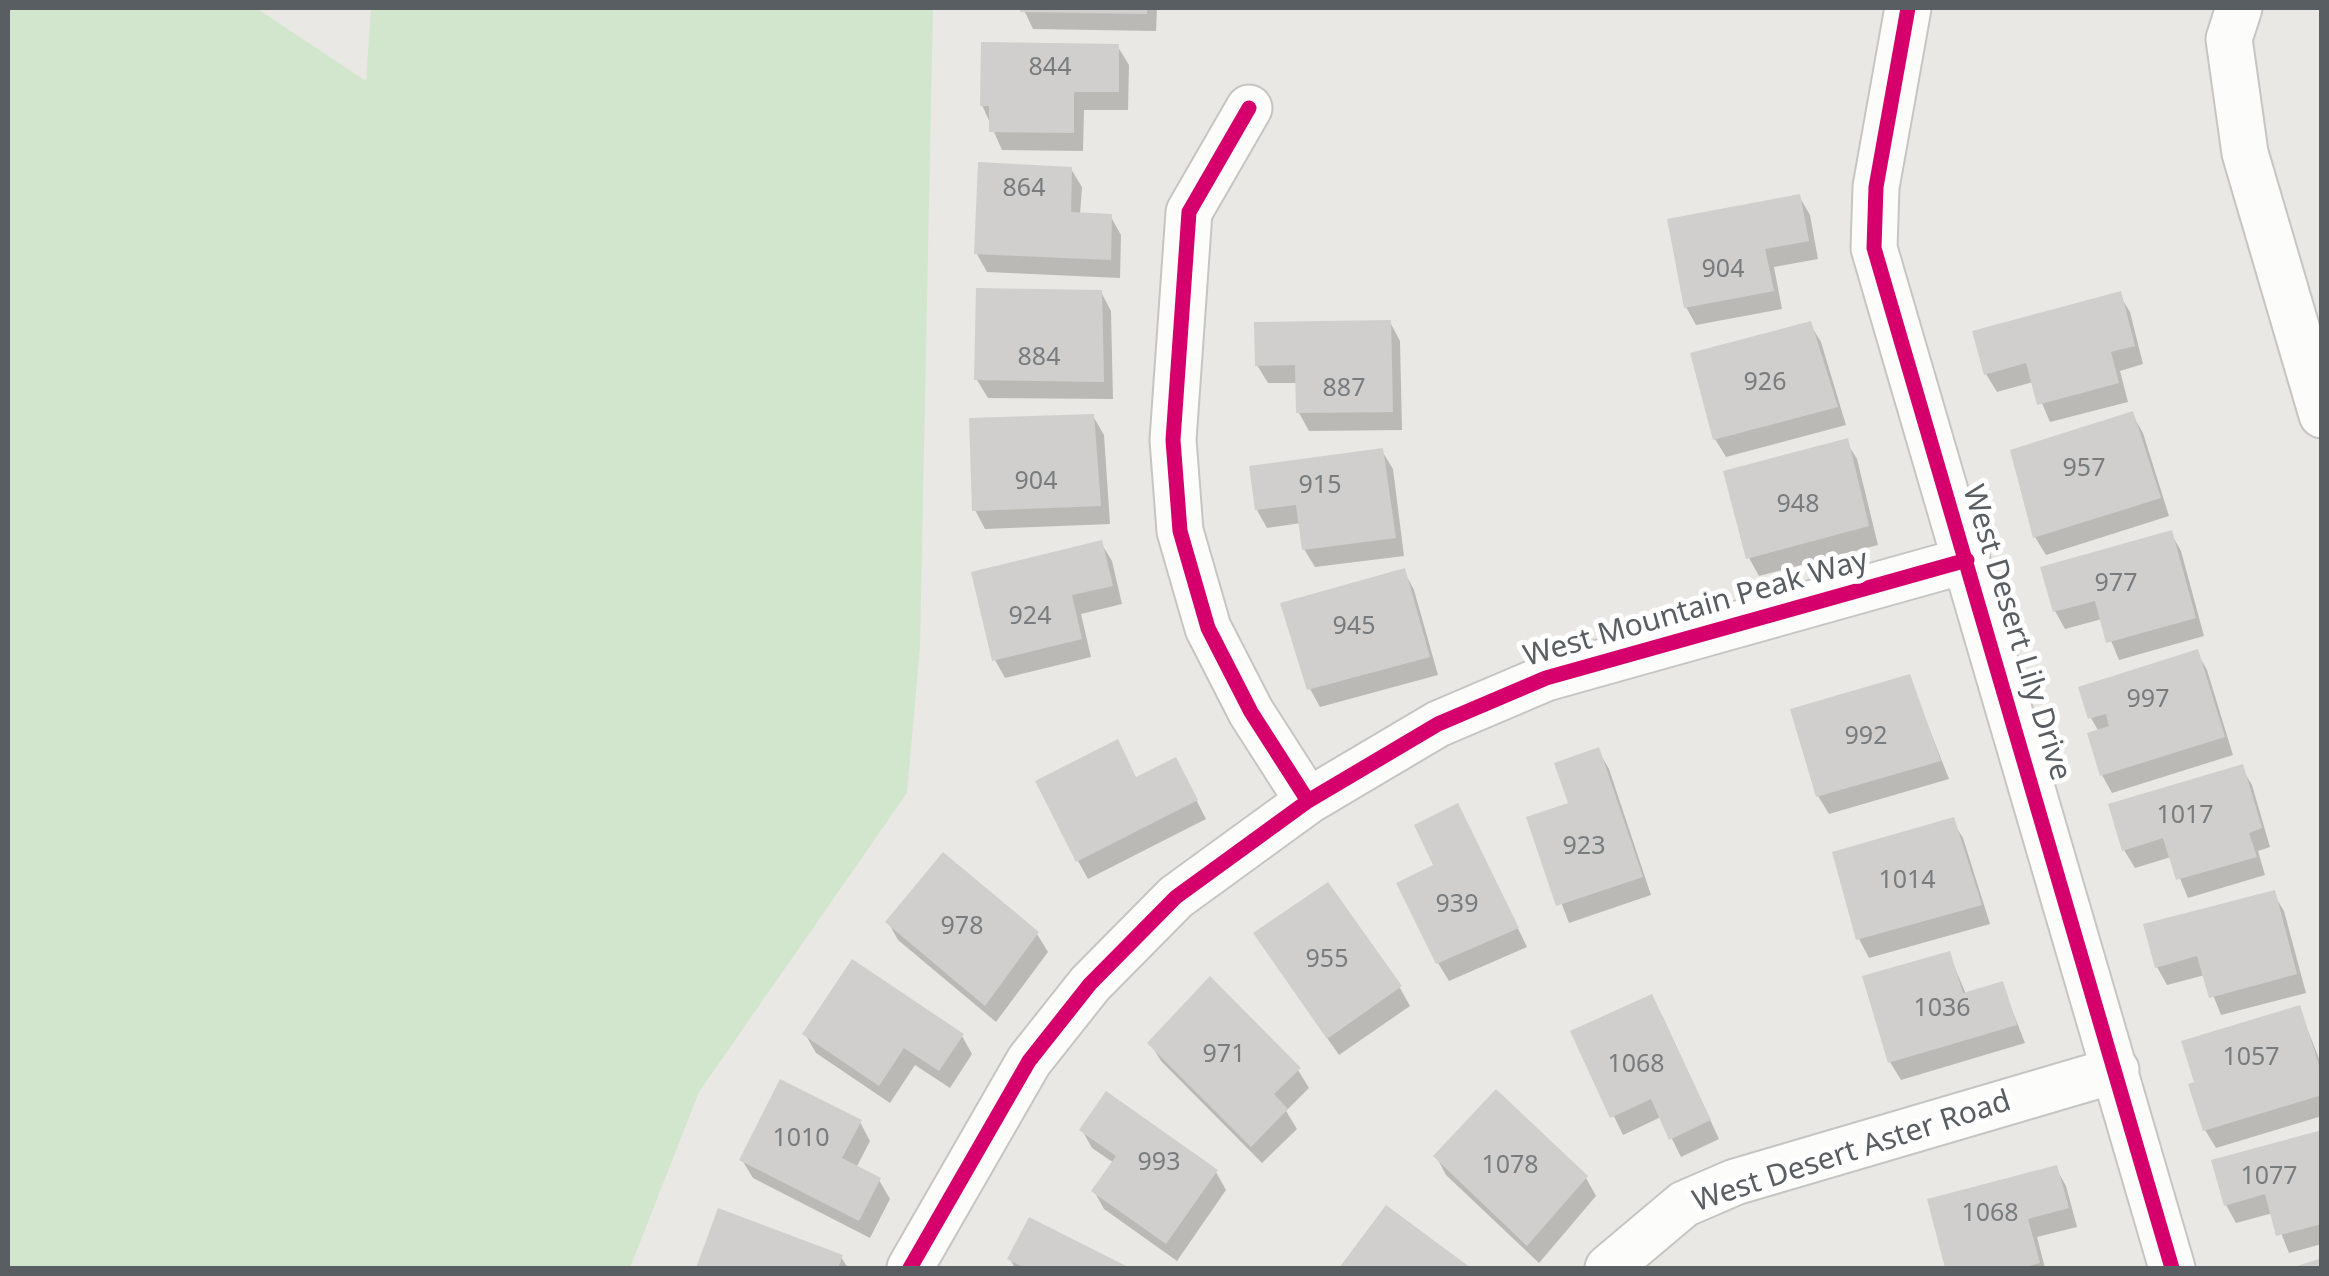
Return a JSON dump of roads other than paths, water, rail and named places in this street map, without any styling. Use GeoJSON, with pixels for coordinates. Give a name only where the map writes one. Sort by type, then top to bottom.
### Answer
{"type":"FeatureCollection","features":[{"type":"Feature","properties":{"kind":"street","name":"West Desert Lily Drive"},"geometry":{"type":"LineString","coordinates":[[1908,8],[1876,187],[1874,248],[2172,1268]]}},
{"type":"Feature","properties":{"kind":"street"},"geometry":{"type":"LineString","coordinates":[[2240,8],[2229,39],[2245,153],[2322,415]]}},
{"type":"Feature","properties":{"kind":"street"},"geometry":{"type":"LineString","coordinates":[[1249,108],[1190,212],[1173,440],[1180,531],[1208,628],[1250,712],[1308,800]]}},
{"type":"Feature","properties":{"kind":"street","name":"West Mountain Peak Way"},"geometry":{"type":"LineString","coordinates":[[910,1268],[1029,1061],[1090,984],[1176,897],[1308,800],[1438,724],[1546,678],[1967,560]]}},
{"type":"Feature","properties":{"kind":"street","name":"West Desert Aster Road"},"geometry":{"type":"LineString","coordinates":[[1608,1268],[1684,1204],[1736,1182],[2116,1070]]}}]}
